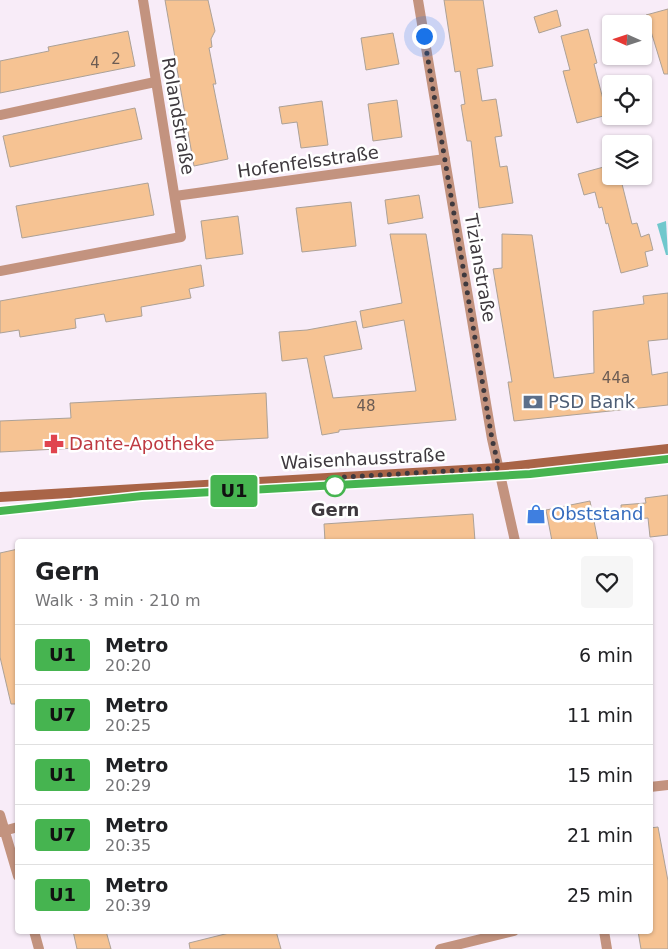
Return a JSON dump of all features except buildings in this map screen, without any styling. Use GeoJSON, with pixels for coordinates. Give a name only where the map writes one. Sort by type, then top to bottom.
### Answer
{"type":"FeatureCollection","features":[{"type":"Feature","properties":{"kind":"street","name":"Rolandstraße"},"geometry":{"type":"LineString","coordinates":[[0,271],[181,237],[143,0]]}},
{"type":"Feature","properties":{"kind":"street","name":"Tizianstraße"},"geometry":{"type":"LineString","coordinates":[[418,0],[499,468],[515,539]]}},
{"type":"Feature","properties":{"kind":"street"},"geometry":{"type":"LineString","coordinates":[[0,115],[155,82]]}},
{"type":"Feature","properties":{"kind":"street","name":"Hofenfelsstraße"},"geometry":{"type":"LineString","coordinates":[[175,196],[445,158]]}},
{"type":"Feature","properties":{"kind":"street","name":"Waisenhausstraße"},"geometry":{"type":"LineString","coordinates":[[0,497],[499,468],[668,450]]}},
{"type":"Feature","properties":{"kind":"street"},"geometry":{"type":"LineString","coordinates":[[653,787],[668,785]]}},
{"type":"Feature","properties":{"kind":"street"},"geometry":{"type":"LineString","coordinates":[[0,815],[2,831],[15,868]]}},
{"type":"Feature","properties":{"kind":"street"},"geometry":{"type":"LineString","coordinates":[[2,831],[15,828]]}},
{"type":"Feature","properties":{"kind":"street"},"geometry":{"type":"LineString","coordinates":[[35,934],[39,949]]}},
{"type":"Feature","properties":{"kind":"street"},"geometry":{"type":"LineString","coordinates":[[440,949],[502,934]]}},
{"type":"Feature","properties":{"kind":"street"},"geometry":{"type":"LineString","coordinates":[[604,934],[607,949]]}},
{"type":"Feature","properties":{"kind":"water"},"geometry":{"type":"Polygon","coordinates":[[[666,221],[668,255],[666,255],[657,224],[666,221]]]}},
{"type":"Feature","properties":{"kind":"metro line","name":"U1"},"geometry":{"type":"LineString","coordinates":[[0,511],[142,496],[530,474],[668,459]]}},
{"type":"Feature","properties":{"kind":"place","name":"PSD Bank"},"geometry":{"type":"Point","coordinates":[533,402]}},
{"type":"Feature","properties":{"kind":"place","name":"Dante-Apotheke"},"geometry":{"type":"Point","coordinates":[54,444]}},
{"type":"Feature","properties":{"kind":"place","name":"Gern"},"geometry":{"type":"Point","coordinates":[335,486]}},
{"type":"Feature","properties":{"kind":"place","name":"Obststand"},"geometry":{"type":"Point","coordinates":[536,514]}},
{"type":"Feature","properties":{"kind":"route"},"geometry":{"type":"LineString","coordinates":[[335,486],[328,478],[499,468],[492,439],[424,36]]}}]}
